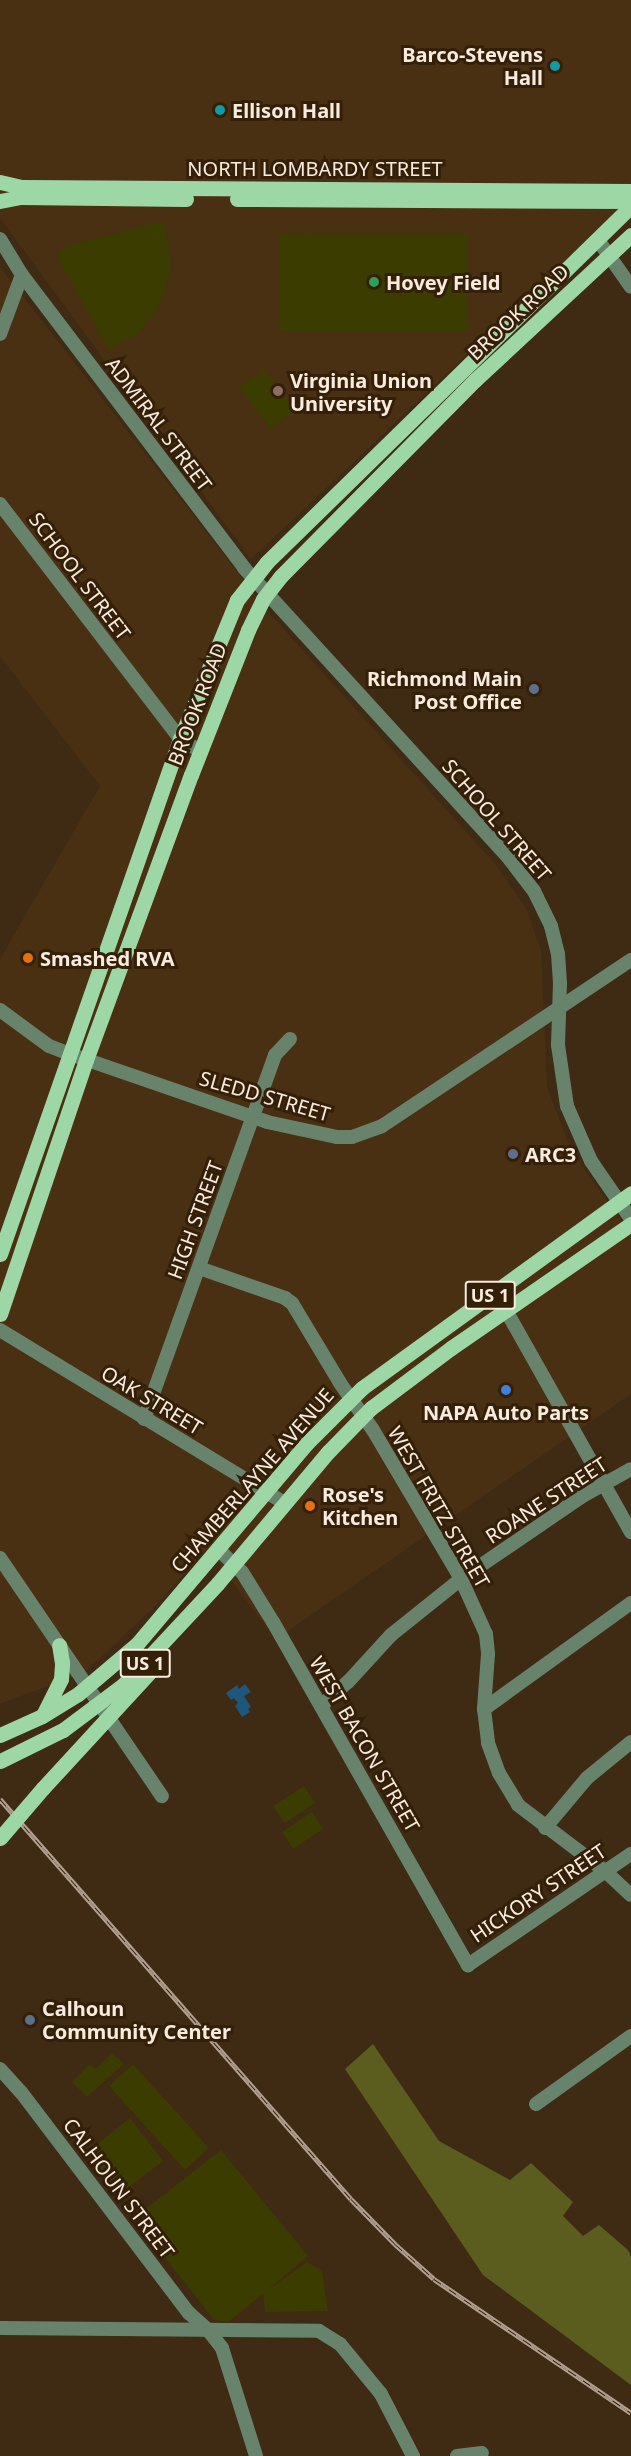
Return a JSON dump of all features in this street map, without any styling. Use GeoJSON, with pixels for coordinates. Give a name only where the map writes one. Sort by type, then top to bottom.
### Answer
{"type":"FeatureCollection","features":[{"type":"Feature","properties":{"kind":"main road","name":"NORTH LOMBARDY STREET"},"geometry":{"type":"LineString","coordinates":[[0,183],[21,187],[631,191]]}},
{"type":"Feature","properties":{"kind":"main road"},"geometry":{"type":"LineString","coordinates":[[0,183],[0,202]]}},
{"type":"Feature","properties":{"kind":"main road","name":"NORTH LOMBARDY STREET"},"geometry":{"type":"LineString","coordinates":[[0,202],[21,197],[458,202],[631,201]]}},
{"type":"Feature","properties":{"kind":"main road","name":"BROOK ROAD"},"geometry":{"type":"LineString","coordinates":[[0,1254],[180,739],[233,608],[252,577],[631,206]]}},
{"type":"Feature","properties":{"kind":"main road","name":"BROOK ROAD"},"geometry":{"type":"LineString","coordinates":[[0,1314],[86,1060],[200,751],[248,630],[267,593],[281,576],[467,388],[631,235]]}},
{"type":"Feature","properties":{"kind":"main road","name":"CHAMBERLAYNE AVENUE"},"geometry":{"type":"LineString","coordinates":[[0,1735],[42,1716],[88,1687],[150,1630],[266,1492],[351,1398],[394,1363],[625,1198]]}},
{"type":"Feature","properties":{"kind":"main road","name":"CHAMBERLAYNE AVENUE"},"geometry":{"type":"LineString","coordinates":[[7,1758],[63,1730],[100,1704],[136,1672],[187,1618],[284,1503],[363,1415],[418,1371],[631,1224]]}},
{"type":"Feature","properties":{"kind":"main road","name":"CHAMBERLAYNE AVENUE"},"geometry":{"type":"LineString","coordinates":[[0,1838],[167,1653],[187,1618]]}},
{"type":"Feature","properties":{"kind":"main road"},"geometry":{"type":"LineString","coordinates":[[42,1716],[61,1679],[62,1664],[59,1645]]}},
{"type":"Feature","properties":{"kind":"street","name":"ADMIRAL STREET"},"geometry":{"type":"LineString","coordinates":[[0,239],[22,275],[252,577],[267,593]]}},
{"type":"Feature","properties":{"kind":"street"},"geometry":{"type":"LineString","coordinates":[[598,240],[631,287]]}},
{"type":"Feature","properties":{"kind":"street","name":"ADMIRAL STREET"},"geometry":{"type":"LineString","coordinates":[[0,253],[22,275]]}},
{"type":"Feature","properties":{"kind":"street"},"geometry":{"type":"LineString","coordinates":[[0,334],[22,275]]}},
{"type":"Feature","properties":{"kind":"street","name":"SCHOOL STREET"},"geometry":{"type":"LineString","coordinates":[[0,504],[180,739],[200,751]]}},
{"type":"Feature","properties":{"kind":"street","name":"SCHOOL STREET"},"geometry":{"type":"LineString","coordinates":[[267,593],[507,856],[534,891],[551,926],[558,954],[559,1067],[567,1106],[591,1161],[625,1198],[631,1219]]}},
{"type":"Feature","properties":{"kind":"street","name":"SLEDD STREET"},"geometry":{"type":"LineString","coordinates":[[0,1010],[49,1046],[70,1054],[253,1117],[337,1137],[364,1134],[382,1126],[558,1011],[631,960]]}},
{"type":"Feature","properties":{"kind":"street","name":"HIGH STREET"},"geometry":{"type":"LineString","coordinates":[[144,1419],[275,1055],[290,1039]]}},
{"type":"Feature","properties":{"kind":"street","name":"WEST FRITZ STREET"},"geometry":{"type":"LineString","coordinates":[[199,1268],[289,1300],[363,1415],[462,1579],[486,1634],[488,1654],[484,1709],[488,1743],[499,1773],[518,1805],[545,1828],[605,1871],[631,1895]]}},
{"type":"Feature","properties":{"kind":"street"},"geometry":{"type":"LineString","coordinates":[[495,1291],[631,1532]]}},
{"type":"Feature","properties":{"kind":"street","name":"OAK STREET"},"geometry":{"type":"LineString","coordinates":[[0,1330],[284,1503]]}},
{"type":"Feature","properties":{"kind":"street","name":"ROANE STREET"},"geometry":{"type":"LineString","coordinates":[[321,1706],[348,1682],[392,1635],[462,1579],[603,1483],[631,1469]]}},
{"type":"Feature","properties":{"kind":"street","name":"WEST BACON STREET"},"geometry":{"type":"LineString","coordinates":[[218,1549],[234,1563],[254,1591],[468,1965]]}},
{"type":"Feature","properties":{"kind":"street"},"geometry":{"type":"LineString","coordinates":[[0,1558],[162,1796]]}},
{"type":"Feature","properties":{"kind":"street"},"geometry":{"type":"LineString","coordinates":[[484,1709],[631,1603]]}},
{"type":"Feature","properties":{"kind":"street"},"geometry":{"type":"LineString","coordinates":[[545,1828],[587,1778],[631,1742]]}},
{"type":"Feature","properties":{"kind":"street","name":"HICKORY STREET"},"geometry":{"type":"LineString","coordinates":[[468,1965],[631,1854]]}},
{"type":"Feature","properties":{"kind":"street"},"geometry":{"type":"LineString","coordinates":[[536,2104],[631,2036]]}},
{"type":"Feature","properties":{"kind":"street","name":"CALHOUN STREET"},"geometry":{"type":"LineString","coordinates":[[0,2069],[5,2084],[189,2313],[208,2330],[222,2348],[256,2456]]}},
{"type":"Feature","properties":{"kind":"street"},"geometry":{"type":"LineString","coordinates":[[0,2328],[319,2331],[340,2344],[381,2394],[412,2456]]}},
{"type":"Feature","properties":{"kind":"street"},"geometry":{"type":"LineString","coordinates":[[457,2456],[482,2453]]}},
{"type":"Feature","properties":{"kind":"shaded area","name":"Virginia Union University"},"geometry":{"type":"Polygon","coordinates":[[[0,0],[631,0],[631,200],[251,559],[0,218],[0,0]]]}},
{"type":"Feature","properties":{"kind":"shaded area"},"geometry":{"type":"Polygon","coordinates":[[[164,221],[171,263],[164,296],[155,313],[137,334],[109,350],[58,258],[62,249],[71,245],[164,221]]]}},
{"type":"Feature","properties":{"kind":"shaded area","name":"Hovey Field"},"geometry":{"type":"Polygon","coordinates":[[[279,233],[468,234],[468,332],[280,331],[279,233]]]}},
{"type":"Feature","properties":{"kind":"shaded area"},"geometry":{"type":"Polygon","coordinates":[[[0,267],[270,614],[495,864],[527,910],[541,951],[547,1087],[571,1150],[631,1235],[631,1394],[276,1639],[207,1549],[152,1609],[85,1672],[0,1704],[0,959],[100,786],[0,656],[0,267]]]}},
{"type":"Feature","properties":{"kind":"shaded area"},"geometry":{"type":"Polygon","coordinates":[[[264,369],[295,411],[271,429],[239,387],[264,369]]]}},
{"type":"Feature","properties":{"kind":"shaded area"},"geometry":{"type":"Polygon","coordinates":[[[304,1786],[315,1803],[285,1823],[273,1806],[304,1786]]]}},
{"type":"Feature","properties":{"kind":"shaded area"},"geometry":{"type":"Polygon","coordinates":[[[312,1812],[323,1829],[293,1849],[282,1832],[312,1812]]]}},
{"type":"Feature","properties":{"kind":"shaded area"},"geometry":{"type":"Polygon","coordinates":[[[373,2044],[439,2141],[510,2180],[531,2163],[573,2202],[563,2216],[583,2236],[599,2225],[628,2250],[631,2257],[631,2385],[483,2275],[345,2069],[373,2044]]]}},
{"type":"Feature","properties":{"kind":"shaded area"},"geometry":{"type":"Polygon","coordinates":[[[112,2053],[124,2064],[87,2097],[72,2082],[90,2064],[96,2069],[112,2053]]]}},
{"type":"Feature","properties":{"kind":"shaded area"},"geometry":{"type":"Polygon","coordinates":[[[133,2064],[209,2148],[185,2170],[109,2086],[133,2064]]]}},
{"type":"Feature","properties":{"kind":"shaded area"},"geometry":{"type":"Polygon","coordinates":[[[130,2118],[163,2161],[120,2194],[87,2152],[130,2118]]]}},
{"type":"Feature","properties":{"kind":"shaded area"},"geometry":{"type":"Polygon","coordinates":[[[221,2150],[308,2256],[268,2290],[307,2262],[322,2271],[328,2311],[265,2312],[263,2294],[228,2322],[214,2320],[134,2218],[221,2150]]]}},
{"type":"Feature","properties":{"kind":"water"},"geometry":{"type":"Polygon","coordinates":[[[245,1684],[251,1692],[244,1696],[251,1707],[248,1709],[250,1712],[242,1717],[235,1706],[238,1703],[234,1698],[231,1700],[226,1693],[237,1685],[239,1689],[245,1684]]]}},
{"type":"Feature","properties":{"kind":"railway"},"geometry":{"type":"LineString","coordinates":[[0,1799],[351,2199],[395,2244],[434,2279],[631,2413]]}},
{"type":"Feature","properties":{"kind":"place","name":"Barco-Stevens Hall"},"geometry":{"type":"Point","coordinates":[555,66]}},
{"type":"Feature","properties":{"kind":"place","name":"Ellison Hall"},"geometry":{"type":"Point","coordinates":[220,110]}},
{"type":"Feature","properties":{"kind":"place","name":"Hovey Field"},"geometry":{"type":"Point","coordinates":[374,282]}},
{"type":"Feature","properties":{"kind":"place","name":"Virginia Union University"},"geometry":{"type":"Point","coordinates":[278,391]}},
{"type":"Feature","properties":{"kind":"place","name":"Richmond Main Post Office"},"geometry":{"type":"Point","coordinates":[534,689]}},
{"type":"Feature","properties":{"kind":"place","name":"Smashed RVA"},"geometry":{"type":"Point","coordinates":[28,958]}},
{"type":"Feature","properties":{"kind":"place","name":"ARC3"},"geometry":{"type":"Point","coordinates":[513,1154]}},
{"type":"Feature","properties":{"kind":"place","name":"NAPA Auto Parts"},"geometry":{"type":"Point","coordinates":[506,1390]}},
{"type":"Feature","properties":{"kind":"place","name":"Rose's Kitchen"},"geometry":{"type":"Point","coordinates":[310,1506]}},
{"type":"Feature","properties":{"kind":"place","name":"Calhoun Community Center"},"geometry":{"type":"Point","coordinates":[30,2020]}}]}
